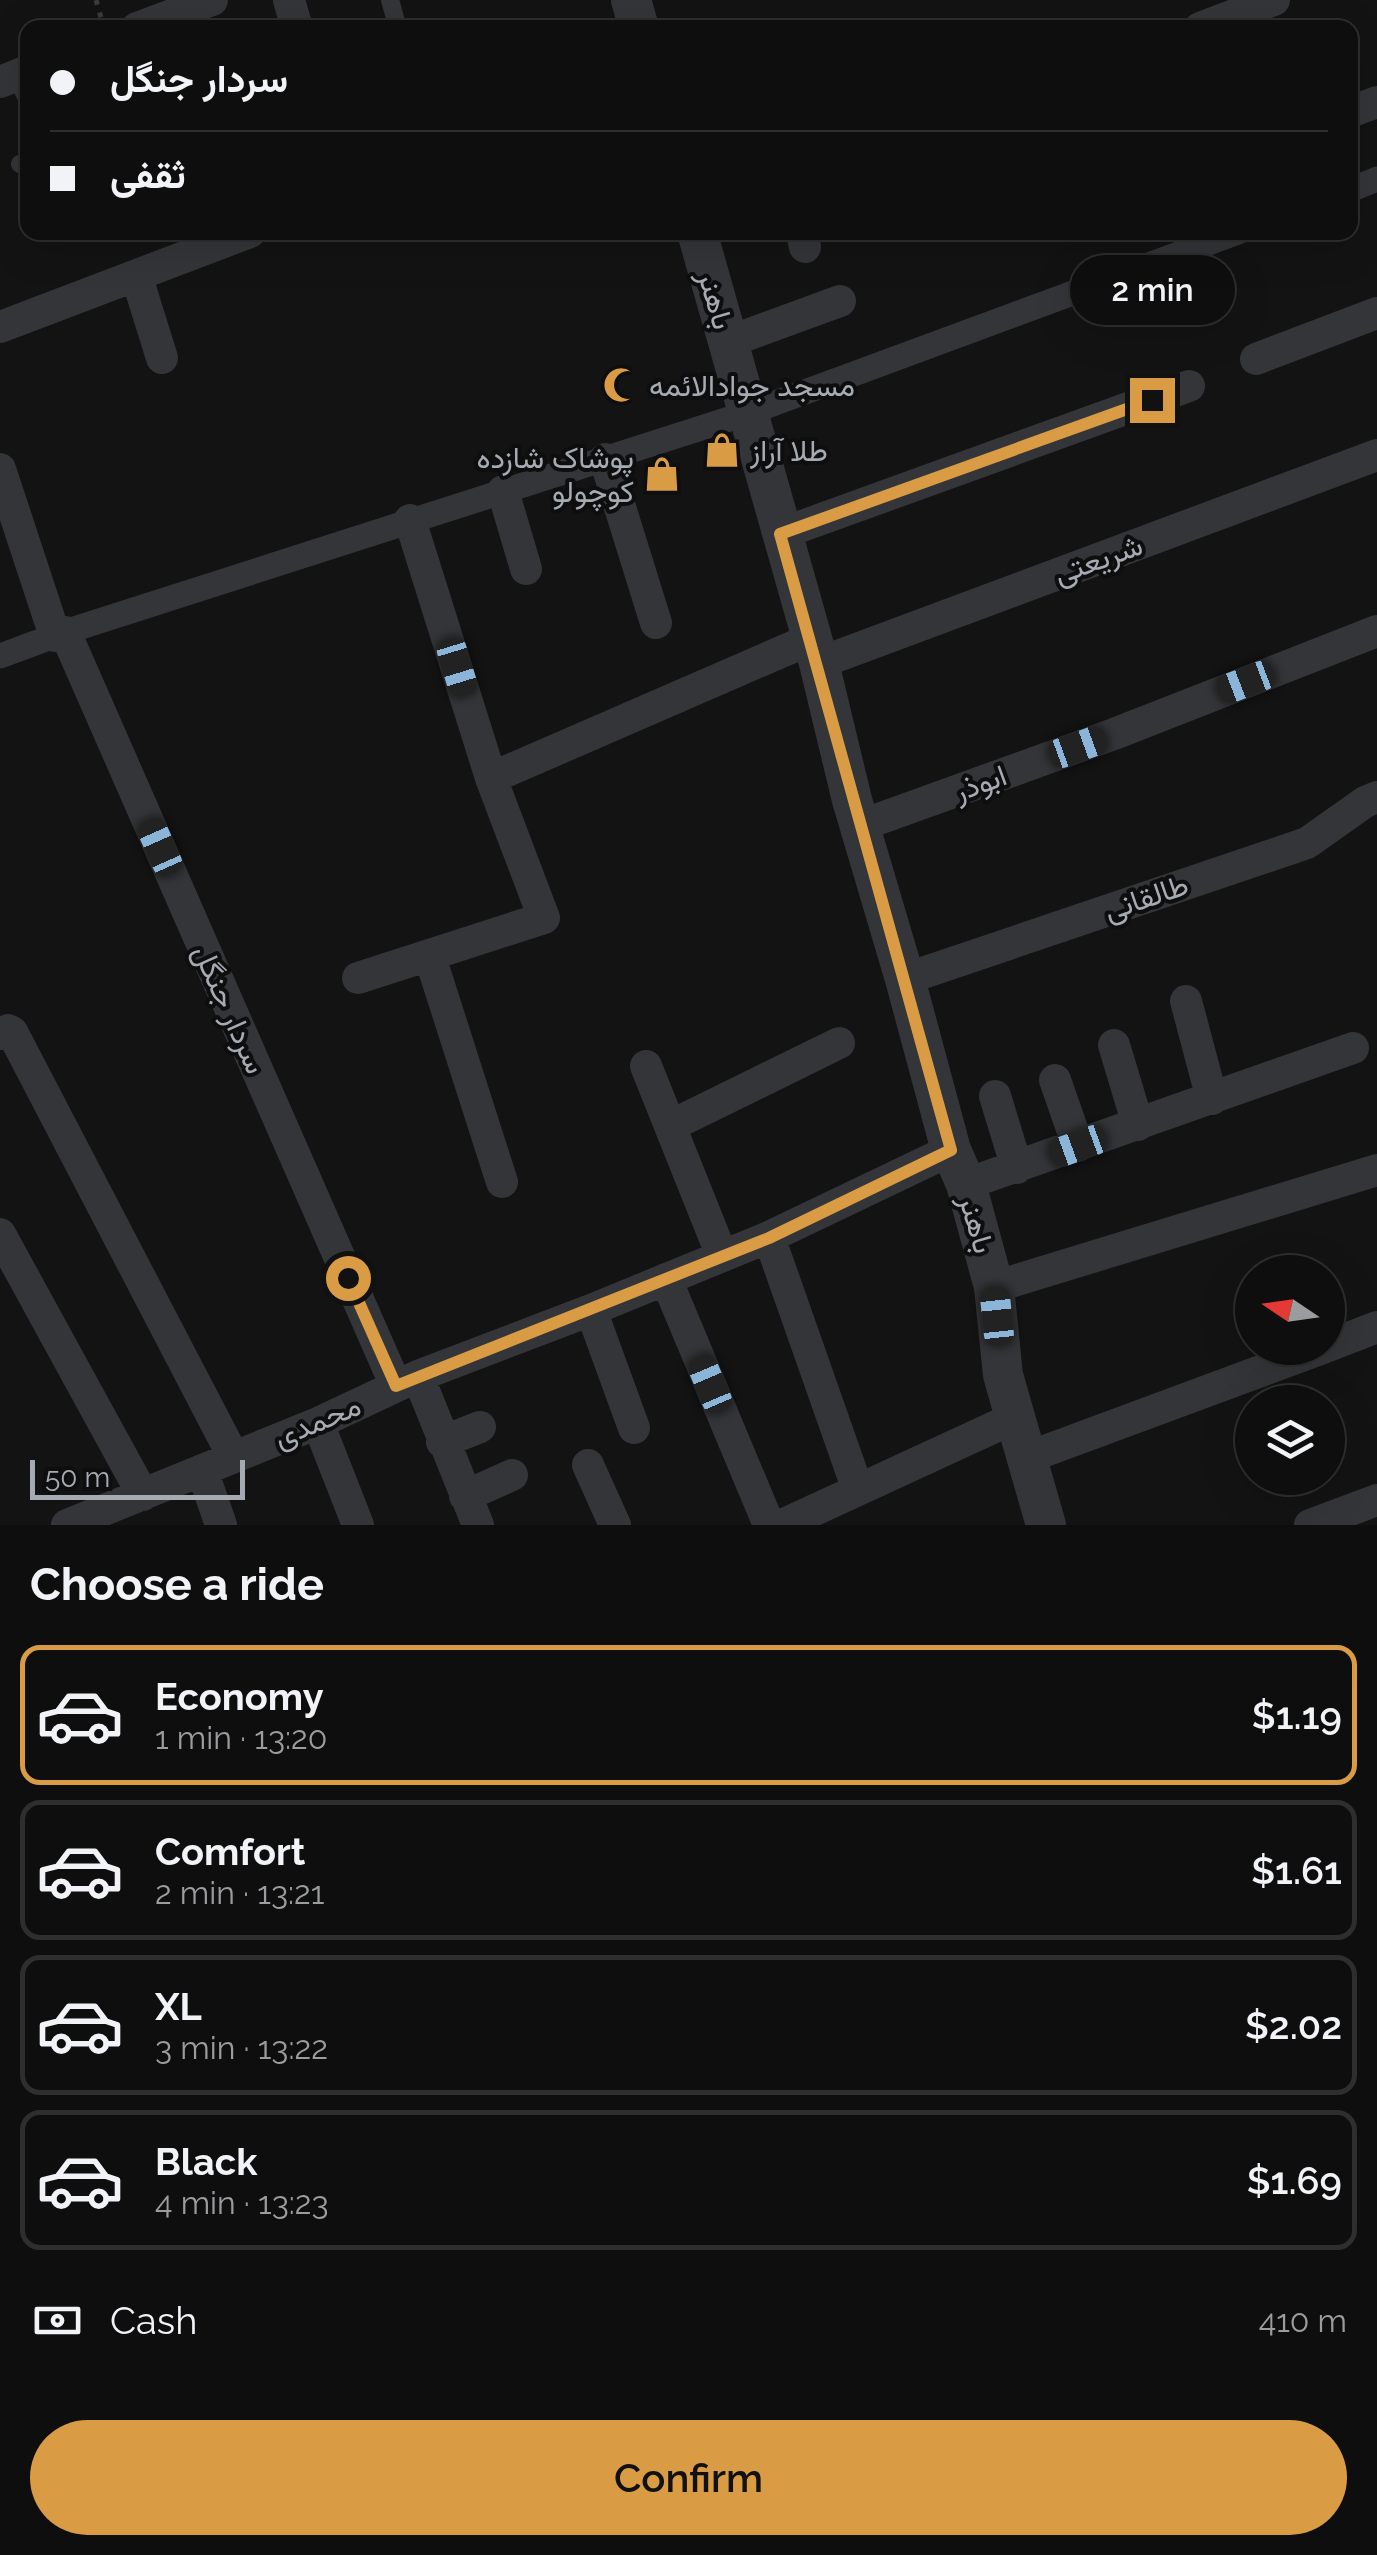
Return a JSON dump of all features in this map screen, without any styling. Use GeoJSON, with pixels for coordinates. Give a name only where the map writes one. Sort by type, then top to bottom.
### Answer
{"type":"FeatureCollection","features":[{"type":"Feature","properties":{"kind":"street"},"geometry":{"type":"LineString","coordinates":[[1221,20],[1274,0]]}},
{"type":"Feature","properties":{"kind":"street"},"geometry":{"type":"LineString","coordinates":[[161,20],[199,8]]}},
{"type":"Feature","properties":{"kind":"street"},"geometry":{"type":"LineString","coordinates":[[0,327],[229,240]]}},
{"type":"Feature","properties":{"kind":"street","name":"باهنر"},"geometry":{"type":"LineString","coordinates":[[699,240],[815,651],[852,800],[994,1286],[1003,1375],[1046,1525]]}},
{"type":"Feature","properties":{"kind":"street"},"geometry":{"type":"LineString","coordinates":[[0,656],[748,413],[1216,240]]}},
{"type":"Feature","properties":{"kind":"street"},"geometry":{"type":"LineString","coordinates":[[138,281],[162,358]]}},
{"type":"Feature","properties":{"kind":"street"},"geometry":{"type":"LineString","coordinates":[[728,342],[840,301]]}},
{"type":"Feature","properties":{"kind":"street"},"geometry":{"type":"LineString","coordinates":[[1256,359],[1377,313]]}},
{"type":"Feature","properties":{"kind":"street"},"geometry":{"type":"LineString","coordinates":[[780,534],[1189,386]]}},
{"type":"Feature","properties":{"kind":"street","name":"شریعتی"},"geometry":{"type":"LineString","coordinates":[[492,778],[815,651],[1377,456]]}},
{"type":"Feature","properties":{"kind":"street"},"geometry":{"type":"LineString","coordinates":[[605,459],[656,623]]}},
{"type":"Feature","properties":{"kind":"street","name":"سردار جنگل"},"geometry":{"type":"LineString","coordinates":[[0,469],[60,634],[406,1381],[442,1442],[471,1510]]}},
{"type":"Feature","properties":{"kind":"street"},"geometry":{"type":"LineString","coordinates":[[503,490],[526,569]]}},
{"type":"Feature","properties":{"kind":"street"},"geometry":{"type":"LineString","coordinates":[[358,978],[544,918],[492,778],[410,520]]}},
{"type":"Feature","properties":{"kind":"street","name":"ابوذر"},"geometry":{"type":"LineString","coordinates":[[862,825],[1114,734],[1377,631]]}},
{"type":"Feature","properties":{"kind":"street","name":"طالقانی"},"geometry":{"type":"LineString","coordinates":[[905,979],[1306,843],[1377,797]]}},
{"type":"Feature","properties":{"kind":"street"},"geometry":{"type":"LineString","coordinates":[[430,957],[502,1182]]}},
{"type":"Feature","properties":{"kind":"street"},"geometry":{"type":"LineString","coordinates":[[1186,1000],[1212,1098]]}},
{"type":"Feature","properties":{"kind":"street"},"geometry":{"type":"LineString","coordinates":[[0,1034],[12,1032],[232,1456]]}},
{"type":"Feature","properties":{"kind":"street"},"geometry":{"type":"LineString","coordinates":[[670,1126],[839,1042]]}},
{"type":"Feature","properties":{"kind":"street"},"geometry":{"type":"LineString","coordinates":[[1114,1045],[1138,1125]]}},
{"type":"Feature","properties":{"kind":"street","name":"محمدی"},"geometry":{"type":"LineString","coordinates":[[75,1524],[318,1423],[406,1381],[959,1167],[1017,1168],[1353,1048]]}},
{"type":"Feature","properties":{"kind":"street"},"geometry":{"type":"LineString","coordinates":[[646,1066],[722,1256]]}},
{"type":"Feature","properties":{"kind":"street"},"geometry":{"type":"LineString","coordinates":[[1055,1080],[1078,1146]]}},
{"type":"Feature","properties":{"kind":"street"},"geometry":{"type":"LineString","coordinates":[[996,1096],[1017,1168]]}},
{"type":"Feature","properties":{"kind":"street"},"geometry":{"type":"LineString","coordinates":[[994,1286],[1377,1170]]}},
{"type":"Feature","properties":{"kind":"street"},"geometry":{"type":"LineString","coordinates":[[0,1234],[143,1495]]}},
{"type":"Feature","properties":{"kind":"street"},"geometry":{"type":"LineString","coordinates":[[769,1238],[850,1504]]}},
{"type":"Feature","properties":{"kind":"street"},"geometry":{"type":"LineString","coordinates":[[666,1279],[768,1525]]}},
{"type":"Feature","properties":{"kind":"street"},"geometry":{"type":"LineString","coordinates":[[591,1310],[634,1428]]}},
{"type":"Feature","properties":{"kind":"street"},"geometry":{"type":"LineString","coordinates":[[1345,1340],[1377,1328]]}},
{"type":"Feature","properties":{"kind":"street"},"geometry":{"type":"LineString","coordinates":[[1026,1458],[1277,1365]]}},
{"type":"Feature","properties":{"kind":"street"},"geometry":{"type":"LineString","coordinates":[[782,1525],[850,1504],[1014,1418]]}},
{"type":"Feature","properties":{"kind":"street"},"geometry":{"type":"LineString","coordinates":[[318,1423],[358,1525]]}},
{"type":"Feature","properties":{"kind":"street"},"geometry":{"type":"LineString","coordinates":[[442,1442],[480,1427]]}},
{"type":"Feature","properties":{"kind":"street"},"geometry":{"type":"LineString","coordinates":[[588,1465],[615,1525]]}},
{"type":"Feature","properties":{"kind":"street"},"geometry":{"type":"LineString","coordinates":[[202,1470],[221,1525]]}},
{"type":"Feature","properties":{"kind":"street"},"geometry":{"type":"LineString","coordinates":[[471,1510],[512,1475]]}},
{"type":"Feature","properties":{"kind":"street"},"geometry":{"type":"LineString","coordinates":[[1310,1525],[1377,1500]]}},
{"type":"Feature","properties":{"kind":"place","name":"مسجد جوادالائمه"},"geometry":{"type":"Point","coordinates":[621,385]}},
{"type":"Feature","properties":{"kind":"place","name":"طلا آراز"},"geometry":{"type":"Point","coordinates":[722,450]}},
{"type":"Feature","properties":{"kind":"place","name":"پوشاک شازده کوچولو"},"geometry":{"type":"Point","coordinates":[662,474]}},
{"type":"Feature","properties":{"kind":"route"},"geometry":{"type":"LineString","coordinates":[[348,1278],[396,1386],[769,1238],[951,1150],[852,800],[819,663],[780,534],[1152,400]]}}]}
